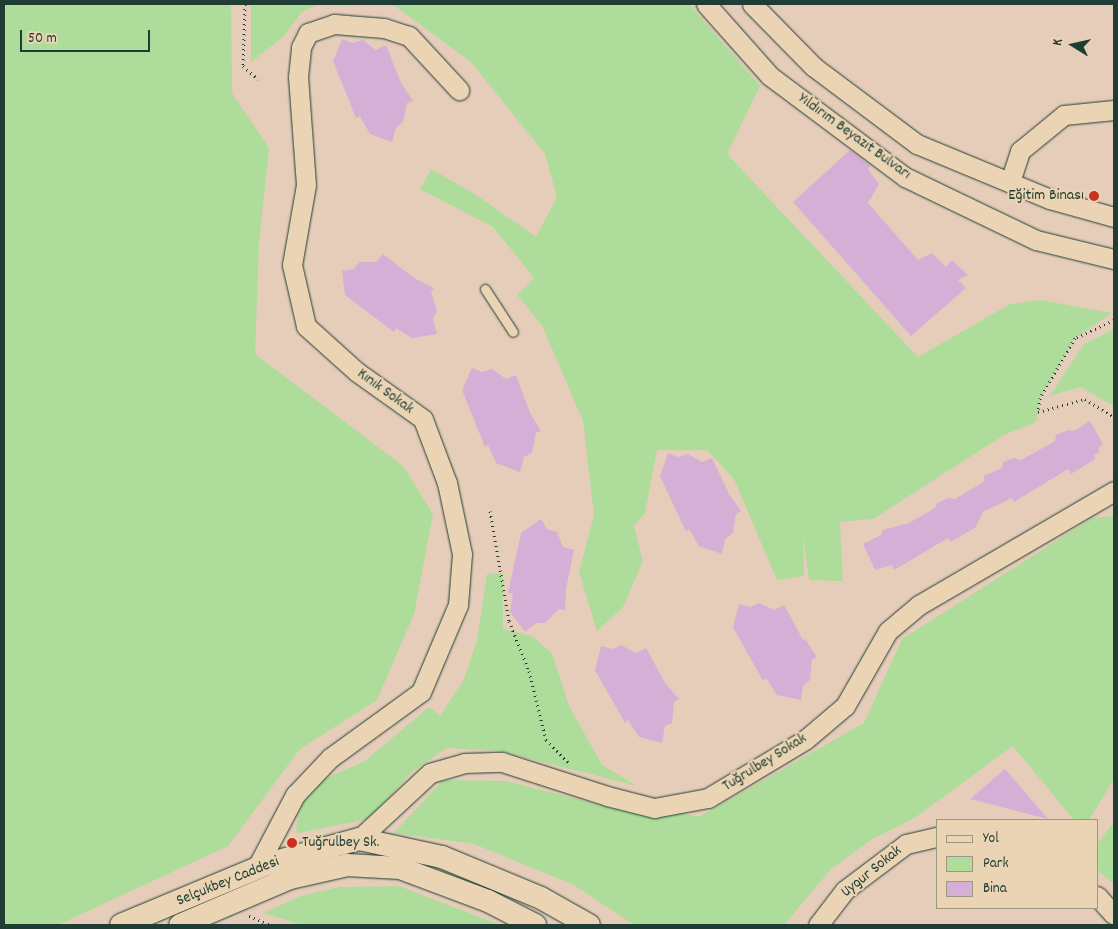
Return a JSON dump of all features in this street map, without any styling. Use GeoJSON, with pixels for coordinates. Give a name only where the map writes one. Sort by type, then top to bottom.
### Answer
{"type":"FeatureCollection","features":[{"type":"Feature","properties":{"kind":"street","name":"Yıldırım Beyazıt Bulvarı"},"geometry":{"type":"LineString","coordinates":[[706,4],[770,76],[905,176],[1036,240],[1114,259]]}},
{"type":"Feature","properties":{"kind":"street","name":"Yıldırım Beyazıt Bulvarı"},"geometry":{"type":"LineString","coordinates":[[752,4],[814,67],[918,144],[1050,199],[1114,217]]}},
{"type":"Feature","properties":{"kind":"street","name":"Kınık Sokak"},"geometry":{"type":"LineString","coordinates":[[256,869],[295,795],[330,758],[421,692],[458,605],[462,554],[446,483],[423,419],[357,372],[306,326],[292,265],[306,184],[298,77],[301,47],[308,33],[334,24],[384,28],[409,36],[459,90]]}},
{"type":"Feature","properties":{"kind":"street"},"geometry":{"type":"LineString","coordinates":[[1010,182],[1020,151],[1064,115],[1114,110]]}},
{"type":"Feature","properties":{"kind":"street","name":"Tuğrulbey Sokak"},"geometry":{"type":"LineString","coordinates":[[359,839],[430,773],[464,763],[502,762],[607,796],[654,808],[708,798],[806,739],[845,706],[888,631],[920,605],[1114,491]]}},
{"type":"Feature","properties":{"kind":"street","name":"Uygur Sokak"},"geometry":{"type":"LineString","coordinates":[[818,925],[846,890],[906,844],[936,837]]}},
{"type":"Feature","properties":{"kind":"street","name":"Selçukbey Caddesi"},"geometry":{"type":"LineString","coordinates":[[180,925],[234,889],[256,869],[359,839],[442,857],[541,898],[589,925]]}},
{"type":"Feature","properties":{"kind":"street","name":"Selçukbey Caddesi"},"geometry":{"type":"LineString","coordinates":[[121,925],[234,889],[347,865],[400,868],[480,898],[535,925]]}},
{"type":"Feature","properties":{"kind":"street"},"geometry":{"type":"LineString","coordinates":[[1098,897],[1114,916]]}},
{"type":"Feature","properties":{"kind":"lane"},"geometry":{"type":"LineString","coordinates":[[485,289],[513,332]]}},
{"type":"Feature","properties":{"kind":"path"},"geometry":{"type":"LineString","coordinates":[[244,4],[244,66],[258,79]]}},
{"type":"Feature","properties":{"kind":"path"},"geometry":{"type":"LineString","coordinates":[[1114,320],[1075,338],[1040,398],[1038,412],[1085,399],[1114,417]]}},
{"type":"Feature","properties":{"kind":"path"},"geometry":{"type":"LineString","coordinates":[[490,511],[509,621],[529,671],[546,740],[572,767]]}},
{"type":"Feature","properties":{"kind":"green space"},"geometry":{"type":"Polygon","coordinates":[[[4,4],[231,4],[232,93],[269,148],[259,243],[255,354],[403,466],[433,514],[414,614],[377,700],[300,749],[228,846],[58,925],[4,925],[4,4]]]}},
{"type":"Feature","properties":{"kind":"green space"},"geometry":{"type":"Polygon","coordinates":[[[251,4],[318,4],[302,12],[283,37],[251,62],[251,4]]]}},
{"type":"Feature","properties":{"kind":"green space"},"geometry":{"type":"Polygon","coordinates":[[[392,4],[689,4],[760,86],[727,154],[918,357],[1010,304],[1040,300],[1112,313],[1075,338],[1040,398],[1036,422],[1004,435],[873,519],[840,522],[843,581],[809,580],[803,537],[804,576],[777,580],[734,479],[707,450],[657,450],[645,513],[634,526],[643,561],[623,607],[597,631],[579,572],[594,515],[583,421],[542,325],[517,295],[534,278],[493,227],[420,189],[431,169],[475,194],[536,237],[557,197],[545,154],[471,62],[392,4]]]}},
{"type":"Feature","properties":{"kind":"green space"},"geometry":{"type":"Polygon","coordinates":[[[1114,329],[1114,406],[1081,387],[1050,396],[1083,345],[1114,329]]]}},
{"type":"Feature","properties":{"kind":"green space"},"geometry":{"type":"Polygon","coordinates":[[[1114,516],[1114,779],[1090,819],[1073,819],[1013,746],[913,819],[872,839],[831,869],[784,925],[634,925],[574,885],[474,844],[394,833],[443,780],[506,781],[604,806],[598,793],[699,817],[864,723],[902,639],[1092,518],[1114,516]]]}},
{"type":"Feature","properties":{"kind":"green space"},"geometry":{"type":"Polygon","coordinates":[[[503,573],[503,629],[532,636],[552,653],[569,706],[602,765],[637,786],[500,751],[447,748],[413,771],[369,819],[298,833],[296,827],[303,800],[320,781],[365,761],[429,707],[440,716],[464,679],[477,640],[487,574],[503,573]]]}},
{"type":"Feature","properties":{"kind":"green space"},"geometry":{"type":"Polygon","coordinates":[[[1114,822],[1114,884],[1098,871],[1098,843],[1114,822]]]}},
{"type":"Feature","properties":{"kind":"green space"},"geometry":{"type":"Polygon","coordinates":[[[399,886],[500,925],[303,925],[263,913],[301,896],[339,887],[399,886]]]}},
{"type":"Feature","properties":{"kind":"building"},"geometry":{"type":"Polygon","coordinates":[[[342,39],[353,43],[363,40],[376,50],[386,45],[401,83],[413,101],[407,103],[403,122],[396,128],[392,142],[370,134],[360,116],[356,118],[333,61],[342,39]]]}},
{"type":"Feature","properties":{"kind":"building"},"geometry":{"type":"Polygon","coordinates":[[[850,150],[871,166],[868,169],[879,184],[868,203],[918,260],[932,253],[946,267],[952,260],[968,275],[958,280],[966,288],[911,336],[793,202],[850,150]]]}},
{"type":"Feature","properties":{"kind":"building"},"geometry":{"type":"Polygon","coordinates":[[[383,254],[414,278],[434,288],[431,292],[437,311],[433,319],[437,334],[412,338],[396,328],[394,332],[345,295],[342,271],[353,269],[360,262],[376,262],[383,254]]]}},
{"type":"Feature","properties":{"kind":"building"},"geometry":{"type":"Polygon","coordinates":[[[472,368],[482,372],[492,369],[506,379],[516,375],[530,413],[541,431],[536,433],[532,453],[524,457],[520,472],[496,463],[488,445],[485,447],[462,390],[472,368]]]}},
{"type":"Feature","properties":{"kind":"building"},"geometry":{"type":"Polygon","coordinates":[[[1090,421],[1103,444],[1098,448],[1100,452],[1094,455],[1095,459],[1071,474],[1068,469],[1014,502],[1012,498],[983,512],[975,528],[950,542],[948,538],[894,570],[892,565],[875,570],[863,544],[881,535],[883,530],[909,523],[935,508],[937,503],[948,498],[955,499],[985,481],[983,476],[1002,468],[1003,462],[1015,458],[1021,460],[1055,441],[1056,435],[1068,430],[1074,431],[1090,421]]]}},
{"type":"Feature","properties":{"kind":"building"},"geometry":{"type":"Polygon","coordinates":[[[668,453],[678,457],[688,454],[702,462],[712,458],[729,494],[741,511],[736,514],[733,533],[725,539],[722,554],[699,546],[689,529],[686,532],[660,476],[668,453]]]}},
{"type":"Feature","properties":{"kind":"building"},"geometry":{"type":"Polygon","coordinates":[[[541,519],[547,529],[557,532],[563,547],[574,550],[566,589],[565,610],[559,609],[545,623],[536,623],[525,632],[510,612],[513,593],[508,593],[521,533],[541,519]]]}},
{"type":"Feature","properties":{"kind":"building"},"geometry":{"type":"Polygon","coordinates":[[[759,603],[774,610],[784,605],[803,640],[805,639],[817,657],[812,660],[810,680],[803,686],[801,700],[777,695],[766,678],[763,681],[733,627],[739,604],[750,607],[759,603]]]}},
{"type":"Feature","properties":{"kind":"building"},"geometry":{"type":"Polygon","coordinates":[[[621,645],[636,653],[646,648],[665,683],[679,699],[674,702],[672,723],[665,726],[662,743],[639,737],[628,720],[625,723],[595,670],[601,646],[613,649],[621,645]]]}},
{"type":"Feature","properties":{"kind":"building"},"geometry":{"type":"Polygon","coordinates":[[[1005,769],[1048,819],[970,799],[1005,769]]]}},
{"type":"Feature","properties":{"kind":"place","name":"Eğitim Binası"},"geometry":{"type":"Point","coordinates":[1094,196]}},
{"type":"Feature","properties":{"kind":"place","name":"Tuğrulbey Sk."},"geometry":{"type":"Point","coordinates":[292,843]}}]}
